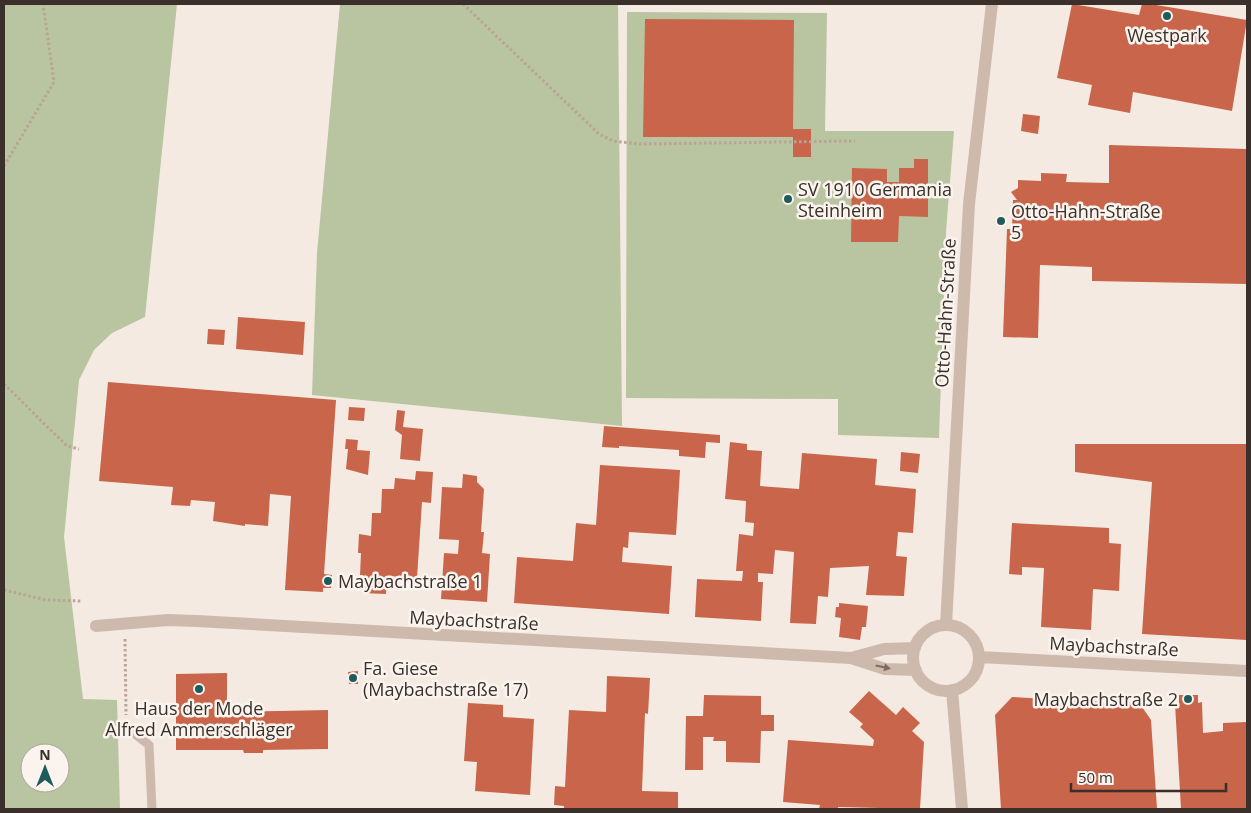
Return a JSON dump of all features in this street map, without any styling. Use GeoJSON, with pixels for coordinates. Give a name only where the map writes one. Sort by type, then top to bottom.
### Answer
{"type":"FeatureCollection","features":[{"type":"Feature","properties":{"kind":"street","name":"Otto-Hahn-Straße"},"geometry":{"type":"LineString","coordinates":[[946,625],[969,204],[992,4]]}},
{"type":"Feature","properties":{"kind":"street","name":"Maybachstraße"},"geometry":{"type":"LineString","coordinates":[[96,626],[125,623],[197,621],[851,658],[885,669],[916,670]]}},
{"type":"Feature","properties":{"kind":"street"},"geometry":{"type":"LineString","coordinates":[[946,625],[965,631],[975,642],[979,657],[974,675],[961,687],[952,690],[941,690],[930,686],[916,670],[913,659],[915,648],[926,632],[946,625]]}},
{"type":"Feature","properties":{"kind":"street","name":"Maybachstraße"},"geometry":{"type":"LineString","coordinates":[[851,658],[884,649],[915,648]]}},
{"type":"Feature","properties":{"kind":"street","name":"Maybachstraße"},"geometry":{"type":"LineString","coordinates":[[979,657],[1247,671]]}},
{"type":"Feature","properties":{"kind":"street"},"geometry":{"type":"LineString","coordinates":[[952,690],[962,809]]}},
{"type":"Feature","properties":{"kind":"lane"},"geometry":{"type":"LineString","coordinates":[[126,727],[149,745],[152,809]]}},
{"type":"Feature","properties":{"kind":"path"},"geometry":{"type":"LineString","coordinates":[[4,166],[54,82],[43,4]]}},
{"type":"Feature","properties":{"kind":"path"},"geometry":{"type":"LineString","coordinates":[[463,4],[593,128],[613,141],[638,144],[855,142]]}},
{"type":"Feature","properties":{"kind":"path"},"geometry":{"type":"LineString","coordinates":[[4,384],[67,446],[78,449]]}},
{"type":"Feature","properties":{"kind":"path"},"geometry":{"type":"LineString","coordinates":[[4,590],[46,600],[82,601]]}},
{"type":"Feature","properties":{"kind":"path"},"geometry":{"type":"LineString","coordinates":[[125,623],[126,727]]}},
{"type":"Feature","properties":{"kind":"green space"},"geometry":{"type":"Polygon","coordinates":[[[4,4],[177,4],[145,317],[112,333],[94,350],[79,380],[64,537],[83,699],[117,700],[120,809],[4,809],[4,4]]]}},
{"type":"Feature","properties":{"kind":"green space"},"geometry":{"type":"Polygon","coordinates":[[[340,4],[618,4],[622,426],[312,395],[317,253],[340,4]]]}},
{"type":"Feature","properties":{"kind":"green space","name":"SV 1910 Germania Steinheim"},"geometry":{"type":"Polygon","coordinates":[[[627,12],[827,13],[825,131],[954,131],[946,232],[939,438],[838,435],[838,399],[626,398],[627,12]]]}},
{"type":"Feature","properties":{"kind":"building"},"geometry":{"type":"Polygon","coordinates":[[[1072,4],[1139,15],[1142,4],[1150,4],[1247,20],[1232,111],[1133,92],[1130,113],[1088,105],[1092,85],[1057,78],[1072,4]]]}},
{"type":"Feature","properties":{"kind":"building"},"geometry":{"type":"Polygon","coordinates":[[[645,19],[794,20],[793,129],[811,129],[811,157],[793,157],[793,137],[643,137],[645,19]]]}},
{"type":"Feature","properties":{"kind":"building"},"geometry":{"type":"Polygon","coordinates":[[[1023,114],[1040,116],[1038,134],[1021,131],[1023,114]]]}},
{"type":"Feature","properties":{"kind":"building"},"geometry":{"type":"Polygon","coordinates":[[[1109,145],[1247,149],[1247,284],[1092,281],[1092,267],[1040,265],[1038,338],[1003,337],[1007,229],[1012,229],[1013,200],[1017,200],[1011,192],[1018,188],[1018,180],[1041,181],[1041,173],[1067,174],[1066,182],[1109,183],[1109,145]]]}},
{"type":"Feature","properties":{"kind":"building"},"geometry":{"type":"Polygon","coordinates":[[[914,159],[928,159],[928,217],[899,216],[898,242],[851,242],[852,168],[887,169],[887,182],[899,182],[899,168],[914,168],[914,159]]]}},
{"type":"Feature","properties":{"kind":"building","name":"Otto-Hahn-Straße 5"},"geometry":{"type":"Polygon","coordinates":[[[998,216],[1005,217],[1004,225],[997,225],[998,216]]]}},
{"type":"Feature","properties":{"kind":"building"},"geometry":{"type":"Polygon","coordinates":[[[238,317],[305,322],[303,355],[236,349],[238,317]]]}},
{"type":"Feature","properties":{"kind":"building"},"geometry":{"type":"Polygon","coordinates":[[[208,329],[225,330],[224,345],[207,344],[208,329]]]}},
{"type":"Feature","properties":{"kind":"building"},"geometry":{"type":"Polygon","coordinates":[[[108,382],[336,400],[324,574],[332,575],[331,588],[323,588],[323,592],[285,590],[291,496],[270,494],[268,526],[245,524],[245,526],[213,521],[215,502],[191,500],[190,506],[171,505],[173,487],[99,481],[108,382]]]}},
{"type":"Feature","properties":{"kind":"building"},"geometry":{"type":"Polygon","coordinates":[[[349,407],[365,408],[364,421],[348,420],[349,407]]]}},
{"type":"Feature","properties":{"kind":"building"},"geometry":{"type":"Polygon","coordinates":[[[397,410],[405,411],[403,427],[423,429],[420,461],[400,459],[402,435],[395,430],[397,410]]]}},
{"type":"Feature","properties":{"kind":"building"},"geometry":{"type":"Polygon","coordinates":[[[604,426],[720,435],[720,443],[706,442],[705,458],[679,456],[679,450],[619,446],[619,448],[602,447],[604,426]]]}},
{"type":"Feature","properties":{"kind":"building"},"geometry":{"type":"Polygon","coordinates":[[[346,439],[358,440],[357,450],[370,451],[368,475],[346,469],[348,449],[345,449],[346,439]]]}},
{"type":"Feature","properties":{"kind":"building"},"geometry":{"type":"Polygon","coordinates":[[[730,442],[747,444],[747,450],[762,451],[760,486],[799,489],[802,453],[877,459],[875,485],[916,489],[913,533],[898,532],[896,556],[907,557],[904,596],[866,595],[869,566],[830,568],[828,597],[818,596],[816,624],[790,623],[794,552],[775,550],[773,574],[758,573],[758,582],[763,582],[761,621],[695,617],[697,579],[742,581],[743,571],[736,571],[739,534],[753,536],[754,523],[745,522],[746,501],[725,499],[730,442]]]}},
{"type":"Feature","properties":{"kind":"building"},"geometry":{"type":"Polygon","coordinates":[[[1075,444],[1247,444],[1247,640],[1142,634],[1152,482],[1075,472],[1075,444]]]}},
{"type":"Feature","properties":{"kind":"building"},"geometry":{"type":"Polygon","coordinates":[[[901,452],[920,454],[918,473],[900,471],[901,452]]]}},
{"type":"Feature","properties":{"kind":"building"},"geometry":{"type":"Polygon","coordinates":[[[600,465],[680,470],[676,535],[629,532],[628,548],[623,547],[622,562],[672,566],[669,614],[514,603],[517,557],[573,561],[576,523],[596,525],[600,465]]]}},
{"type":"Feature","properties":{"kind":"building"},"geometry":{"type":"Polygon","coordinates":[[[416,471],[433,472],[431,503],[422,502],[417,578],[387,576],[386,594],[362,593],[363,575],[360,575],[361,553],[358,553],[359,534],[371,536],[372,513],[381,513],[382,489],[394,489],[395,478],[415,480],[416,471]]]}},
{"type":"Feature","properties":{"kind":"building"},"geometry":{"type":"Polygon","coordinates":[[[463,474],[477,476],[477,482],[484,489],[481,532],[484,532],[482,553],[490,554],[487,602],[441,599],[444,553],[458,554],[459,540],[439,539],[442,487],[462,488],[463,474]]]}},
{"type":"Feature","properties":{"kind":"building"},"geometry":{"type":"Polygon","coordinates":[[[1012,523],[1109,528],[1109,543],[1121,544],[1119,591],[1093,589],[1091,630],[1041,627],[1044,568],[1022,567],[1022,575],[1009,574],[1012,523]]]}},
{"type":"Feature","properties":{"kind":"building"},"geometry":{"type":"Polygon","coordinates":[[[839,603],[868,606],[866,627],[862,627],[860,640],[839,637],[841,618],[835,617],[836,607],[839,607],[839,603]]]}},
{"type":"Feature","properties":{"kind":"building","name":"Fa. Giese (Maybachstraße 17)"},"geometry":{"type":"Polygon","coordinates":[[[358,671],[358,684],[349,684],[348,672],[358,671]]]}},
{"type":"Feature","properties":{"kind":"building"},"geometry":{"type":"Polygon","coordinates":[[[227,673],[227,712],[328,710],[328,749],[263,750],[263,753],[244,753],[243,750],[176,750],[176,674],[227,673]]]}},
{"type":"Feature","properties":{"kind":"building"},"geometry":{"type":"Polygon","coordinates":[[[607,676],[650,678],[648,714],[645,713],[642,791],[678,792],[678,809],[564,809],[564,806],[554,805],[555,786],[565,787],[569,710],[606,712],[607,676]]]}},
{"type":"Feature","properties":{"kind":"building"},"geometry":{"type":"Polygon","coordinates":[[[869,691],[896,715],[903,707],[920,723],[912,731],[924,742],[920,809],[838,807],[838,809],[819,809],[820,805],[783,802],[788,740],[873,746],[874,740],[860,727],[863,724],[849,712],[869,691]]]}},
{"type":"Feature","properties":{"kind":"building"},"geometry":{"type":"Polygon","coordinates":[[[704,695],[761,696],[761,715],[774,715],[774,731],[761,731],[760,763],[726,762],[726,741],[713,741],[714,737],[703,737],[703,770],[685,770],[686,716],[703,716],[704,695]]]}},
{"type":"Feature","properties":{"kind":"building"},"geometry":{"type":"Polygon","coordinates":[[[1179,695],[1198,695],[1198,703],[1202,702],[1203,733],[1223,731],[1223,723],[1247,722],[1247,809],[1181,809],[1175,704],[1179,704],[1179,695]]]}},
{"type":"Feature","properties":{"kind":"building"},"geometry":{"type":"Polygon","coordinates":[[[1012,697],[1140,704],[1151,720],[1157,809],[1001,809],[995,715],[1012,697]]]}},
{"type":"Feature","properties":{"kind":"building"},"geometry":{"type":"Polygon","coordinates":[[[468,703],[503,705],[503,717],[534,719],[530,795],[475,791],[477,762],[464,761],[468,703]]]}},
{"type":"Feature","properties":{"kind":"place","name":"Westpark"},"geometry":{"type":"Point","coordinates":[1167,16]}},
{"type":"Feature","properties":{"kind":"place","name":"SV 1910 Germania Steinheim"},"geometry":{"type":"Point","coordinates":[788,199]}},
{"type":"Feature","properties":{"kind":"place","name":"Otto-Hahn-Straße 5"},"geometry":{"type":"Point","coordinates":[1001,221]}},
{"type":"Feature","properties":{"kind":"place","name":"Maybachstraße 1"},"geometry":{"type":"Point","coordinates":[328,581]}},
{"type":"Feature","properties":{"kind":"place","name":"Fa. Giese (Maybachstraße 17)"},"geometry":{"type":"Point","coordinates":[353,678]}},
{"type":"Feature","properties":{"kind":"place","name":"Haus der Mode Alfred Ammerschläger"},"geometry":{"type":"Point","coordinates":[199,689]}},
{"type":"Feature","properties":{"kind":"place","name":"Maybachstraße 2"},"geometry":{"type":"Point","coordinates":[1188,699]}}]}
